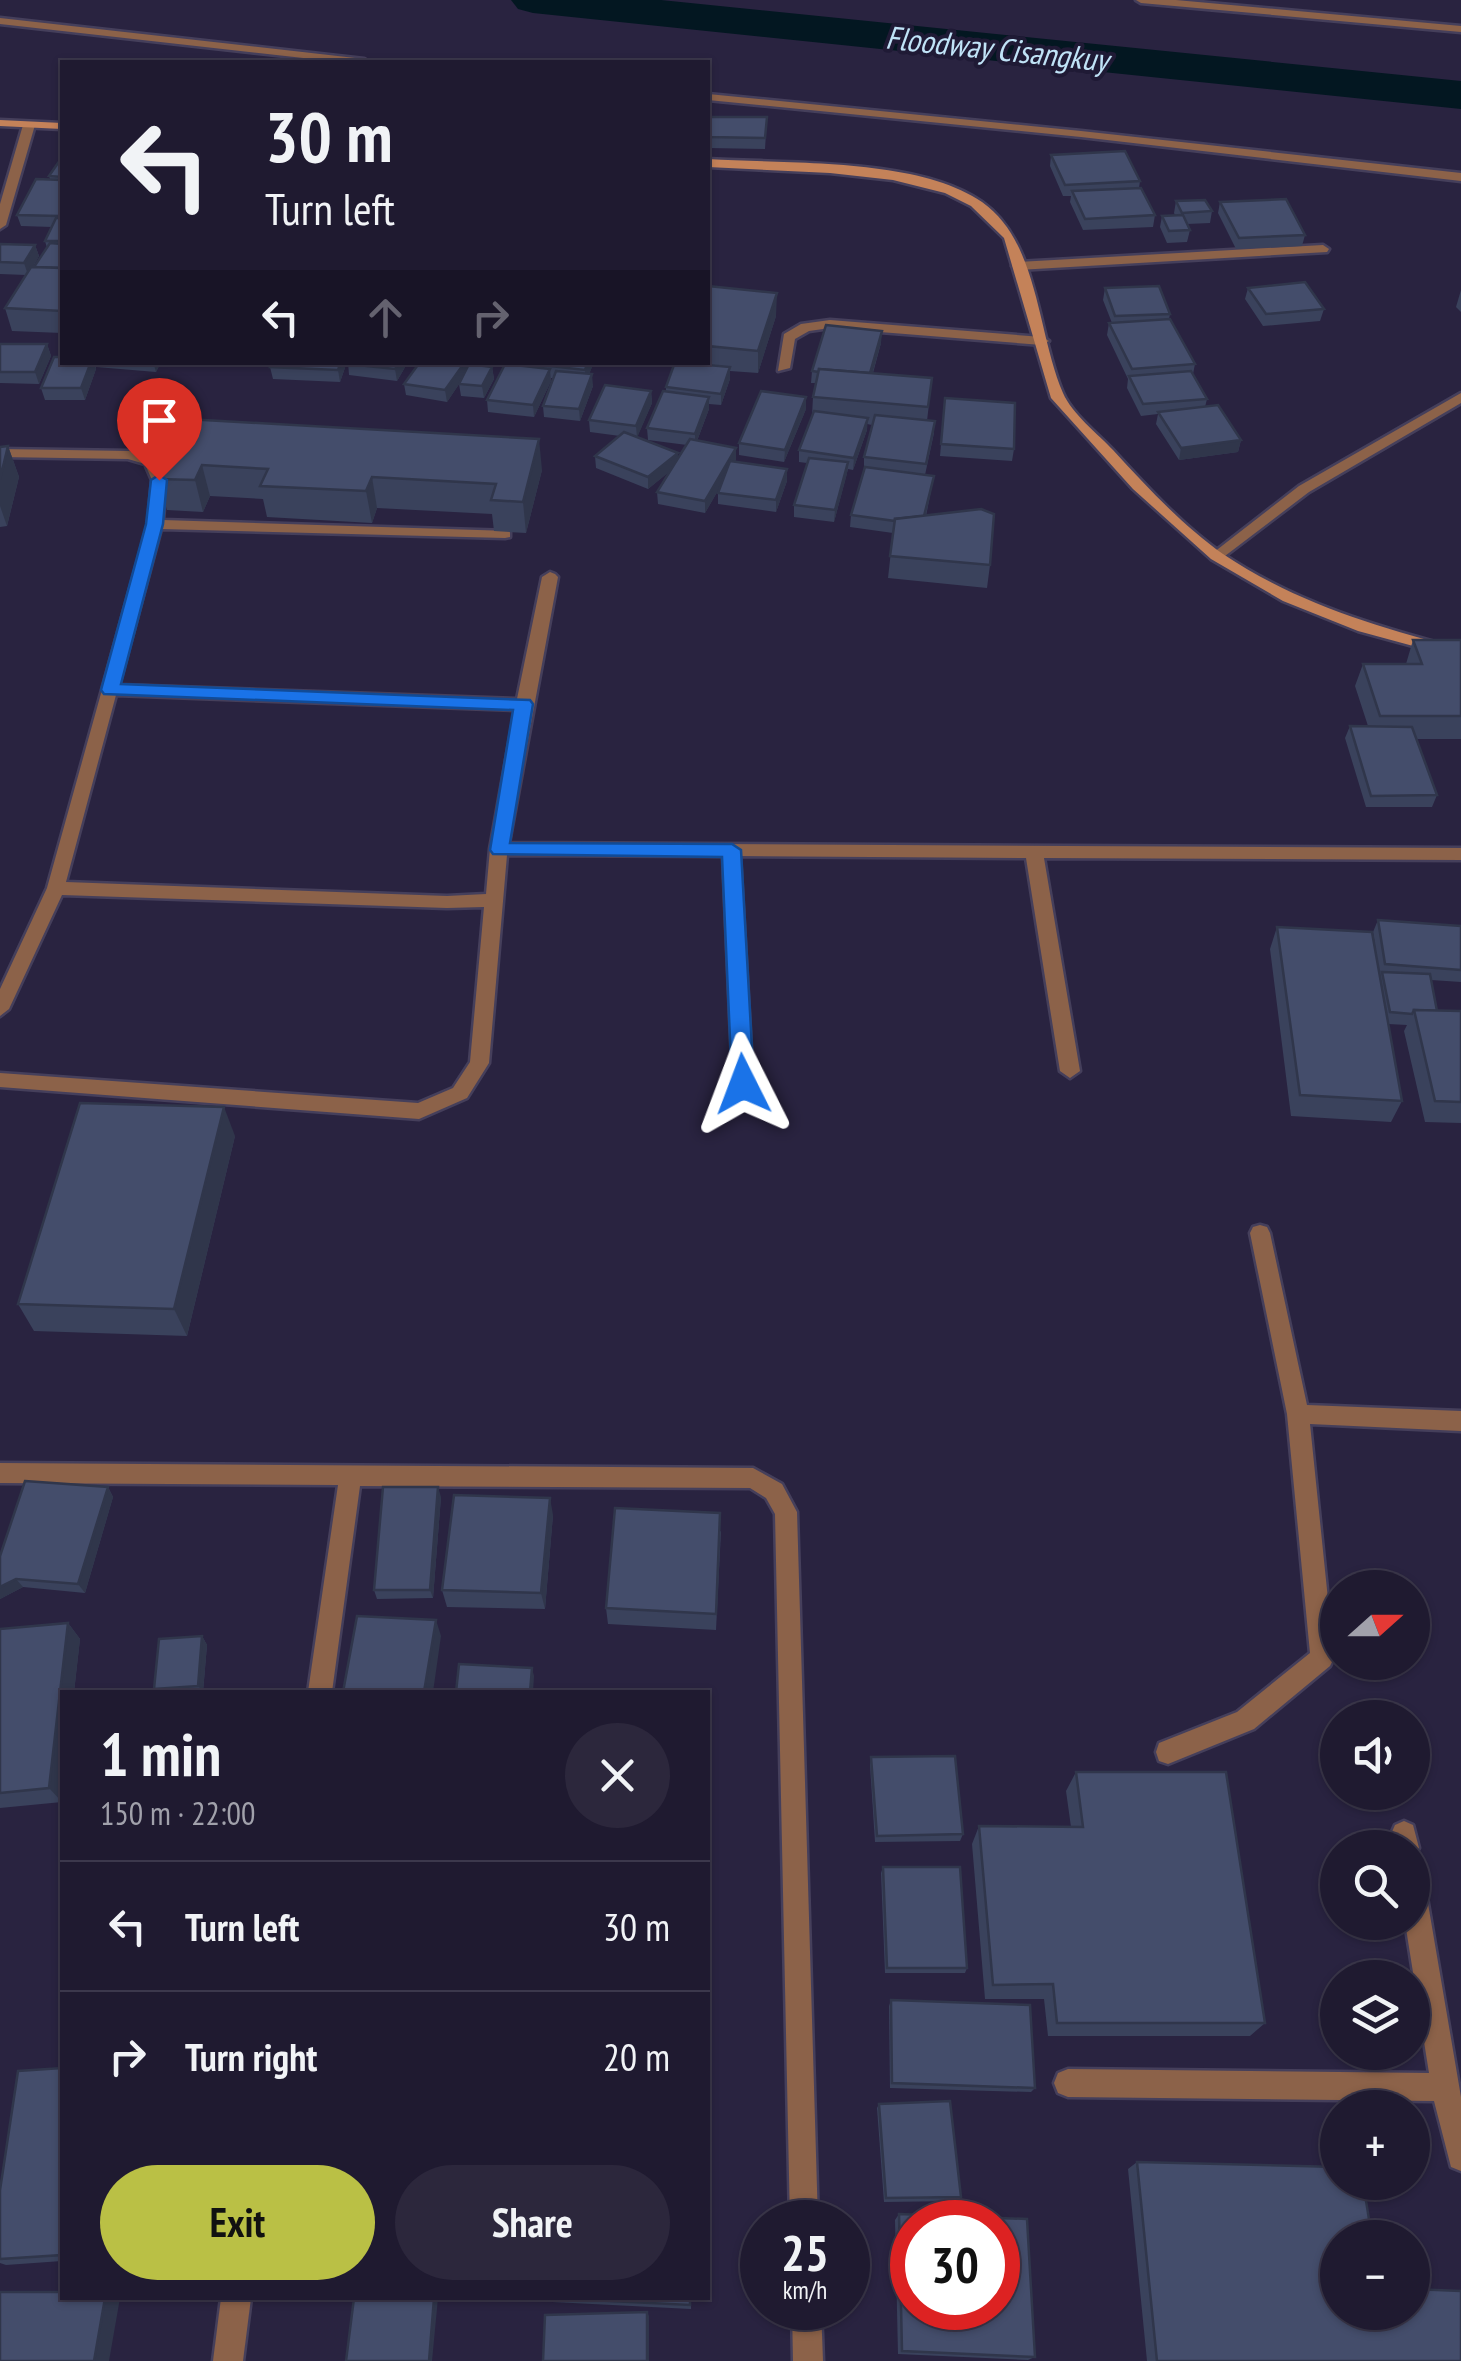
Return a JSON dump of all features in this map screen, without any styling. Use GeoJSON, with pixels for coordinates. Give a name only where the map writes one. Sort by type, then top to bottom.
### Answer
{"type":"FeatureCollection","features":[{"type":"Feature","properties":{"kind":"street"},"geometry":{"type":"LineString","coordinates":[[1141,0],[1461,28]]}},
{"type":"Feature","properties":{"kind":"street"},"geometry":{"type":"LineString","coordinates":[[0,21],[346,60]]}},
{"type":"Feature","properties":{"kind":"street"},"geometry":{"type":"LineString","coordinates":[[710,98],[1100,136],[1461,177]]}},
{"type":"Feature","properties":{"kind":"street"},"geometry":{"type":"LineString","coordinates":[[0,123],[60,126]]}},
{"type":"Feature","properties":{"kind":"street"},"geometry":{"type":"LineString","coordinates":[[0,225],[29,124]]}},
{"type":"Feature","properties":{"kind":"street"},"geometry":{"type":"LineString","coordinates":[[710,163],[876,175],[949,190],[995,217],[1010,237],[1058,398],[1138,486],[1216,556],[1288,598],[1363,628],[1461,654]]}},
{"type":"Feature","properties":{"kind":"street"},"geometry":{"type":"LineString","coordinates":[[1018,266],[1323,250]]}},
{"type":"Feature","properties":{"kind":"street"},"geometry":{"type":"LineString","coordinates":[[783,368],[789,337],[794,332],[830,324],[1042,341]]}},
{"type":"Feature","properties":{"kind":"street"},"geometry":{"type":"LineString","coordinates":[[1216,556],[1304,489],[1461,397]]}},
{"type":"Feature","properties":{"kind":"street"},"geometry":{"type":"LineString","coordinates":[[0,454],[102,454],[150,461],[159,480],[155,524],[56,888],[0,1008]]}},
{"type":"Feature","properties":{"kind":"street"},"geometry":{"type":"LineString","coordinates":[[155,524],[505,534]]}},
{"type":"Feature","properties":{"kind":"street"},"geometry":{"type":"LineString","coordinates":[[0,1080],[419,1111],[460,1093],[479,1063],[500,850],[550,577]]}},
{"type":"Feature","properties":{"kind":"street"},"geometry":{"type":"LineString","coordinates":[[110,690],[524,704]]}},
{"type":"Feature","properties":{"kind":"street"},"geometry":{"type":"LineString","coordinates":[[500,850],[1461,854]]}},
{"type":"Feature","properties":{"kind":"street"},"geometry":{"type":"LineString","coordinates":[[732,850],[743,1084]]}},
{"type":"Feature","properties":{"kind":"street"},"geometry":{"type":"LineString","coordinates":[[1034,852],[1070,1071]]}},
{"type":"Feature","properties":{"kind":"street"},"geometry":{"type":"LineString","coordinates":[[56,888],[447,902],[494,900]]}},
{"type":"Feature","properties":{"kind":"street"},"geometry":{"type":"LineString","coordinates":[[1168,1752],[1245,1720],[1322,1658],[1298,1414],[1260,1233]]}},
{"type":"Feature","properties":{"kind":"street"},"geometry":{"type":"LineString","coordinates":[[1298,1414],[1461,1420]]}},
{"type":"Feature","properties":{"kind":"street"},"geometry":{"type":"LineString","coordinates":[[0,1473],[753,1478],[781,1500],[786,1512],[803,2200]]}},
{"type":"Feature","properties":{"kind":"street"},"geometry":{"type":"LineString","coordinates":[[320,1690],[350,1477]]}},
{"type":"Feature","properties":{"kind":"street"},"geometry":{"type":"LineString","coordinates":[[1421,1940],[1444,2087],[1461,2158]]}},
{"type":"Feature","properties":{"kind":"street"},"geometry":{"type":"LineString","coordinates":[[1068,2082],[1444,2087]]}},
{"type":"Feature","properties":{"kind":"street"},"geometry":{"type":"LineString","coordinates":[[228,2361],[236,2300]]}},
{"type":"Feature","properties":{"kind":"street"},"geometry":{"type":"LineString","coordinates":[[807,2330],[808,2361]]}},
{"type":"Feature","properties":{"kind":"building"},"geometry":{"type":"Polygon","coordinates":[[[710,117],[767,117],[765,138],[710,137],[710,117]]]}},
{"type":"Feature","properties":{"kind":"building"},"geometry":{"type":"Polygon","coordinates":[[[1125,151],[1140,181],[1065,185],[1051,155],[1125,151]]]}},
{"type":"Feature","properties":{"kind":"building"},"geometry":{"type":"Polygon","coordinates":[[[60,160],[60,177],[49,176],[60,160]]]}},
{"type":"Feature","properties":{"kind":"building"},"geometry":{"type":"Polygon","coordinates":[[[36,179],[60,180],[59,216],[17,215],[36,179]]]}},
{"type":"Feature","properties":{"kind":"building"},"geometry":{"type":"Polygon","coordinates":[[[1141,188],[1155,215],[1085,219],[1072,191],[1141,188]]]}},
{"type":"Feature","properties":{"kind":"building"},"geometry":{"type":"Polygon","coordinates":[[[1286,199],[1305,235],[1239,238],[1220,202],[1286,199]]]}},
{"type":"Feature","properties":{"kind":"building"},"geometry":{"type":"Polygon","coordinates":[[[1205,200],[1212,211],[1182,213],[1176,201],[1205,200]]]}},
{"type":"Feature","properties":{"kind":"building"},"geometry":{"type":"Polygon","coordinates":[[[1183,215],[1190,230],[1169,231],[1162,216],[1183,215]]]}},
{"type":"Feature","properties":{"kind":"building"},"geometry":{"type":"Polygon","coordinates":[[[56,218],[60,218],[60,241],[45,241],[56,218]]]}},
{"type":"Feature","properties":{"kind":"building"},"geometry":{"type":"Polygon","coordinates":[[[50,243],[60,244],[60,268],[34,267],[50,243]]]}},
{"type":"Feature","properties":{"kind":"building"},"geometry":{"type":"Polygon","coordinates":[[[0,244],[35,245],[24,263],[0,262],[0,244]]]}},
{"type":"Feature","properties":{"kind":"building"},"geometry":{"type":"Polygon","coordinates":[[[31,267],[60,268],[60,311],[5,308],[31,267]]]}},
{"type":"Feature","properties":{"kind":"building"},"geometry":{"type":"Polygon","coordinates":[[[1305,282],[1324,309],[1266,314],[1248,288],[1305,282]]]}},
{"type":"Feature","properties":{"kind":"building"},"geometry":{"type":"Polygon","coordinates":[[[710,286],[777,293],[758,351],[710,346],[710,286]]]}},
{"type":"Feature","properties":{"kind":"building"},"geometry":{"type":"Polygon","coordinates":[[[1159,286],[1170,314],[1115,316],[1105,288],[1159,286]]]}},
{"type":"Feature","properties":{"kind":"building"},"geometry":{"type":"Polygon","coordinates":[[[1170,319],[1195,364],[1132,369],[1109,323],[1170,319]]]}},
{"type":"Feature","properties":{"kind":"building"},"geometry":{"type":"Polygon","coordinates":[[[826,325],[882,331],[870,373],[812,371],[826,325]]]}},
{"type":"Feature","properties":{"kind":"building"},"geometry":{"type":"Polygon","coordinates":[[[0,344],[47,344],[35,372],[0,372],[0,344]]]}},
{"type":"Feature","properties":{"kind":"building"},"geometry":{"type":"Polygon","coordinates":[[[54,357],[60,357],[60,365],[90,365],[81,388],[41,388],[54,357]]]}},
{"type":"Feature","properties":{"kind":"building"},"geometry":{"type":"Polygon","coordinates":[[[271,365],[340,365],[338,370],[271,365]]]}},
{"type":"Feature","properties":{"kind":"building"},"geometry":{"type":"Polygon","coordinates":[[[357,365],[397,365],[395,369],[357,365]]]}},
{"type":"Feature","properties":{"kind":"building"},"geometry":{"type":"Polygon","coordinates":[[[418,365],[463,365],[445,390],[404,384],[418,365]]]}},
{"type":"Feature","properties":{"kind":"building"},"geometry":{"type":"Polygon","coordinates":[[[468,365],[492,367],[482,386],[459,384],[468,365]]]}},
{"type":"Feature","properties":{"kind":"building"},"geometry":{"type":"Polygon","coordinates":[[[504,365],[550,369],[533,405],[487,400],[504,365]]]}},
{"type":"Feature","properties":{"kind":"building"},"geometry":{"type":"Polygon","coordinates":[[[540,365],[587,365],[585,370],[540,365]]]}},
{"type":"Feature","properties":{"kind":"building"},"geometry":{"type":"Polygon","coordinates":[[[674,365],[730,367],[721,394],[666,387],[674,365]]]}},
{"type":"Feature","properties":{"kind":"building"},"geometry":{"type":"Polygon","coordinates":[[[819,369],[932,378],[928,407],[813,397],[819,369]]]}},
{"type":"Feature","properties":{"kind":"building"},"geometry":{"type":"Polygon","coordinates":[[[556,371],[592,374],[579,409],[543,406],[556,371]]]}},
{"type":"Feature","properties":{"kind":"building"},"geometry":{"type":"Polygon","coordinates":[[[1191,371],[1207,399],[1143,404],[1129,376],[1191,371]]]}},
{"type":"Feature","properties":{"kind":"building"},"geometry":{"type":"Polygon","coordinates":[[[605,385],[651,391],[636,426],[589,420],[605,385]]]}},
{"type":"Feature","properties":{"kind":"building"},"geometry":{"type":"Polygon","coordinates":[[[663,391],[709,397],[695,434],[647,428],[663,391]]]}},
{"type":"Feature","properties":{"kind":"building"},"geometry":{"type":"Polygon","coordinates":[[[761,391],[806,397],[785,450],[739,443],[761,391]]]}},
{"type":"Feature","properties":{"kind":"building"},"geometry":{"type":"Polygon","coordinates":[[[945,398],[1015,403],[1014,449],[941,444],[945,398]]]}},
{"type":"Feature","properties":{"kind":"building"},"geometry":{"type":"Polygon","coordinates":[[[1218,405],[1241,440],[1181,448],[1158,412],[1218,405]]]}},
{"type":"Feature","properties":{"kind":"building"},"geometry":{"type":"Polygon","coordinates":[[[814,411],[868,418],[854,458],[799,450],[814,411]]]}},
{"type":"Feature","properties":{"kind":"building"},"geometry":{"type":"Polygon","coordinates":[[[875,415],[935,421],[926,464],[864,457],[875,415]]]}},
{"type":"Feature","properties":{"kind":"building"},"geometry":{"type":"Polygon","coordinates":[[[186,419],[539,439],[523,502],[491,500],[496,484],[372,477],[366,491],[260,486],[268,469],[202,465],[195,480],[158,479],[186,419]]]}},
{"type":"Feature","properties":{"kind":"building"},"geometry":{"type":"Polygon","coordinates":[[[624,432],[678,453],[648,477],[595,456],[624,432]]]}},
{"type":"Feature","properties":{"kind":"building"},"geometry":{"type":"Polygon","coordinates":[[[690,439],[736,448],[705,501],[657,492],[690,439]]]}},
{"type":"Feature","properties":{"kind":"building"},"geometry":{"type":"Polygon","coordinates":[[[8,446],[0,479],[0,447],[8,446]]]}},
{"type":"Feature","properties":{"kind":"building"},"geometry":{"type":"Polygon","coordinates":[[[809,458],[848,462],[835,510],[794,505],[809,458]]]}},
{"type":"Feature","properties":{"kind":"building"},"geometry":{"type":"Polygon","coordinates":[[[730,461],[787,469],[776,500],[718,493],[730,461]]]}},
{"type":"Feature","properties":{"kind":"building"},"geometry":{"type":"Polygon","coordinates":[[[865,467],[934,476],[924,516],[895,521],[851,515],[865,467]]]}},
{"type":"Feature","properties":{"kind":"building"},"geometry":{"type":"Polygon","coordinates":[[[981,509],[994,514],[990,565],[890,556],[895,519],[981,509]]]}},
{"type":"Feature","properties":{"kind":"building"},"geometry":{"type":"Polygon","coordinates":[[[1413,640],[1461,640],[1461,716],[1380,716],[1363,664],[1422,664],[1413,640]]]}},
{"type":"Feature","properties":{"kind":"building"},"geometry":{"type":"Polygon","coordinates":[[[1350,726],[1412,727],[1437,795],[1371,796],[1350,726]]]}},
{"type":"Feature","properties":{"kind":"building"},"geometry":{"type":"Polygon","coordinates":[[[1378,920],[1461,926],[1461,970],[1385,964],[1378,920]]]}},
{"type":"Feature","properties":{"kind":"building"},"geometry":{"type":"Polygon","coordinates":[[[1277,927],[1372,932],[1402,1101],[1300,1095],[1277,927]]]}},
{"type":"Feature","properties":{"kind":"building"},"geometry":{"type":"Polygon","coordinates":[[[1382,972],[1430,974],[1437,1011],[1390,1012],[1382,972]]]}},
{"type":"Feature","properties":{"kind":"building"},"geometry":{"type":"Polygon","coordinates":[[[1414,1010],[1461,1011],[1461,1102],[1435,1101],[1414,1010]]]}},
{"type":"Feature","properties":{"kind":"building"},"geometry":{"type":"Polygon","coordinates":[[[80,1103],[224,1107],[174,1309],[18,1304],[80,1103]]]}},
{"type":"Feature","properties":{"kind":"building"},"geometry":{"type":"Polygon","coordinates":[[[25,1481],[108,1487],[78,1584],[16,1579],[0,1587],[0,1556],[25,1481]]]}},
{"type":"Feature","properties":{"kind":"building"},"geometry":{"type":"Polygon","coordinates":[[[383,1487],[438,1487],[430,1590],[374,1590],[383,1487]]]}},
{"type":"Feature","properties":{"kind":"building"},"geometry":{"type":"Polygon","coordinates":[[[454,1495],[550,1498],[541,1593],[442,1590],[454,1495]]]}},
{"type":"Feature","properties":{"kind":"building"},"geometry":{"type":"Polygon","coordinates":[[[615,1508],[720,1513],[716,1614],[606,1608],[615,1508]]]}},
{"type":"Feature","properties":{"kind":"building"},"geometry":{"type":"Polygon","coordinates":[[[357,1616],[436,1620],[424,1690],[343,1690],[357,1616]]]}},
{"type":"Feature","properties":{"kind":"building"},"geometry":{"type":"Polygon","coordinates":[[[68,1623],[49,1788],[0,1793],[0,1629],[68,1623]]]}},
{"type":"Feature","properties":{"kind":"building"},"geometry":{"type":"Polygon","coordinates":[[[202,1636],[198,1686],[154,1689],[159,1639],[202,1636]]]}},
{"type":"Feature","properties":{"kind":"building"},"geometry":{"type":"Polygon","coordinates":[[[459,1664],[532,1668],[530,1690],[456,1690],[459,1664]]]}},
{"type":"Feature","properties":{"kind":"building"},"geometry":{"type":"Polygon","coordinates":[[[955,1756],[963,1834],[877,1836],[871,1757],[955,1756]]]}},
{"type":"Feature","properties":{"kind":"building"},"geometry":{"type":"Polygon","coordinates":[[[1076,1772],[1226,1772],[1265,2023],[1057,2023],[1053,1984],[993,1985],[979,1826],[1083,1827],[1076,1772]]]}},
{"type":"Feature","properties":{"kind":"building"},"geometry":{"type":"Polygon","coordinates":[[[883,1867],[960,1867],[967,1968],[887,1968],[883,1867]]]}},
{"type":"Feature","properties":{"kind":"building"},"geometry":{"type":"Polygon","coordinates":[[[891,2000],[1030,2005],[1035,2088],[892,2083],[891,2000]]]}},
{"type":"Feature","properties":{"kind":"building"},"geometry":{"type":"Polygon","coordinates":[[[60,2068],[60,2255],[0,2259],[0,2190],[18,2071],[60,2068]]]}},
{"type":"Feature","properties":{"kind":"building"},"geometry":{"type":"Polygon","coordinates":[[[950,2101],[961,2197],[886,2198],[879,2104],[950,2101]]]}},
{"type":"Feature","properties":{"kind":"building"},"geometry":{"type":"Polygon","coordinates":[[[1137,2162],[1320,2167],[1320,2200],[1366,2200],[1369,2220],[1320,2220],[1320,2330],[1430,2330],[1430,2290],[1461,2291],[1461,2361],[1157,2361],[1137,2162]]]}},
{"type":"Feature","properties":{"kind":"building"},"geometry":{"type":"Polygon","coordinates":[[[1020,2219],[1027,2219],[1035,2357],[902,2351],[902,2330],[1020,2330],[1020,2219]]]}},
{"type":"Feature","properties":{"kind":"building"},"geometry":{"type":"Polygon","coordinates":[[[0,2292],[60,2292],[60,2300],[105,2300],[94,2361],[0,2361],[0,2292]]]}},
{"type":"Feature","properties":{"kind":"building"},"geometry":{"type":"Polygon","coordinates":[[[354,2300],[434,2300],[429,2361],[346,2361],[354,2300]]]}},
{"type":"Feature","properties":{"kind":"building"},"geometry":{"type":"Polygon","coordinates":[[[589,2300],[690,2300],[690,2305],[589,2300]]]}},
{"type":"Feature","properties":{"kind":"building"},"geometry":{"type":"Polygon","coordinates":[[[647,2312],[647,2361],[543,2361],[545,2315],[647,2312]]]}},
{"type":"Feature","properties":{"kind":"waterway","name":"Floodway Cisangkuy"},"geometry":{"type":"LineString","coordinates":[[533,0],[1461,95]]}},
{"type":"Feature","properties":{"kind":"route"},"geometry":{"type":"LineString","coordinates":[[159,480],[155,524],[110,690],[524,704],[500,850],[732,850],[743,1084]]}}]}
